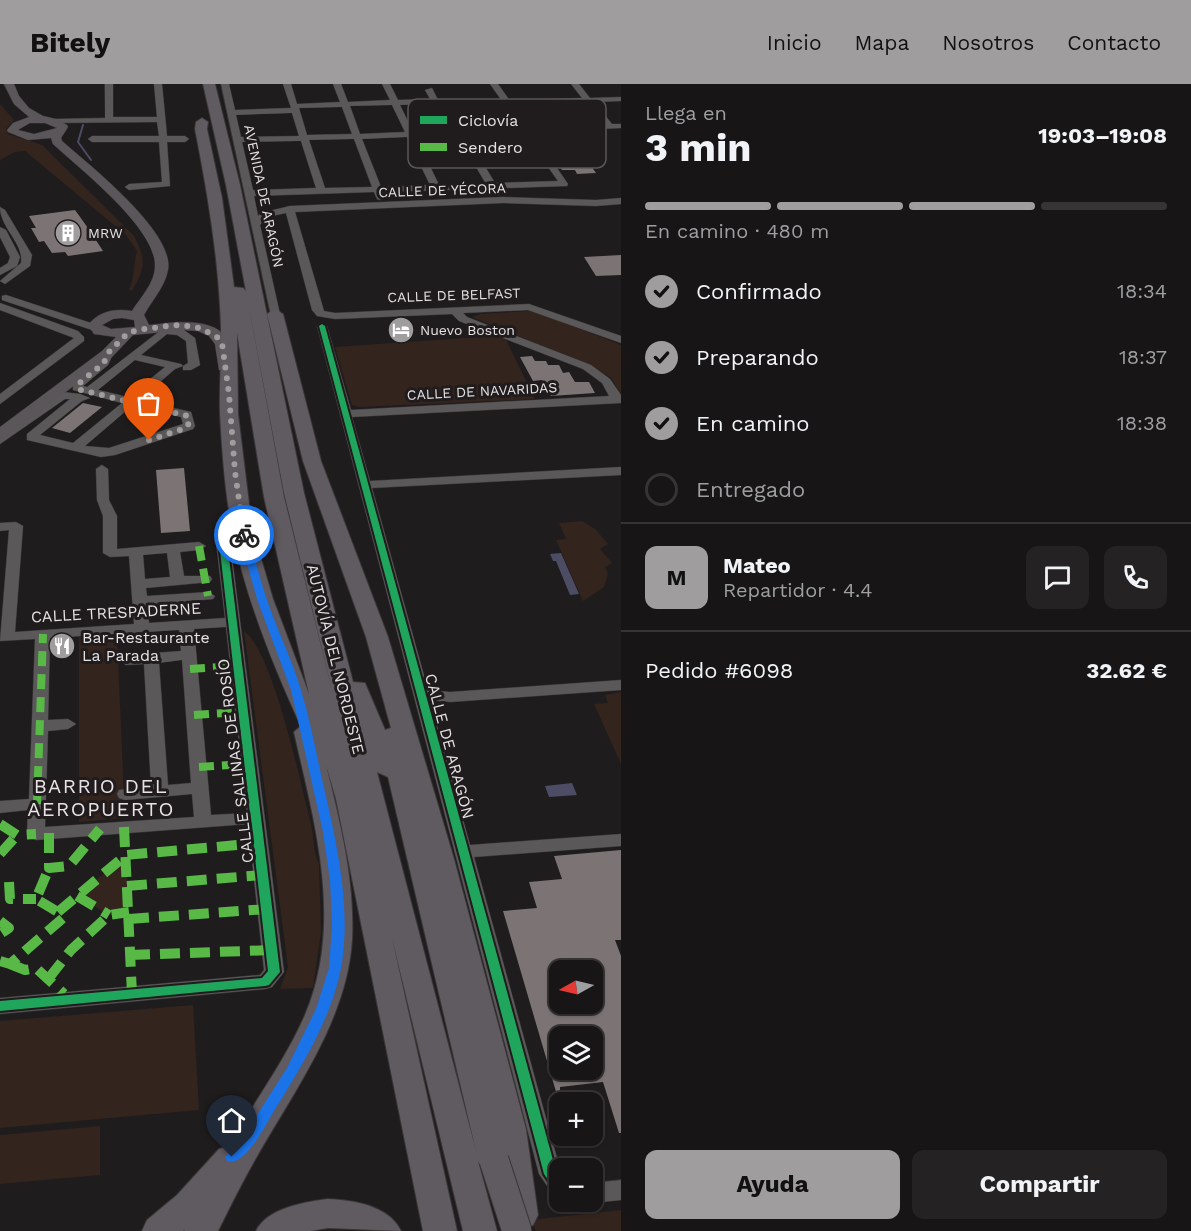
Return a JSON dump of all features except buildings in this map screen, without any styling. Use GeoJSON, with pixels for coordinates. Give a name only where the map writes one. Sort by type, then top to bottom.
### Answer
{"type":"FeatureCollection","features":[{"type":"Feature","properties":{"kind":"highway","name":"AUTOVÍA DEL NORDESTE"},"geometry":{"type":"LineString","coordinates":[[209,84],[233,185],[294,493],[480,1231]]}},
{"type":"Feature","properties":{"kind":"highway","name":"AUTOVÍA DEL NORDESTE"},"geometry":{"type":"LineString","coordinates":[[215,198],[202,137],[201,117],[221,197],[274,497],[308,645],[349,799],[440,1231]]}},
{"type":"Feature","properties":{"kind":"highway"},"geometry":{"type":"LineString","coordinates":[[215,198],[238,324],[241,336],[247,343]]}},
{"type":"Feature","properties":{"kind":"highway"},"geometry":{"type":"LineString","coordinates":[[215,198],[227,294],[231,437],[242,528],[262,599],[296,690],[349,799]]}},
{"type":"Feature","properties":{"kind":"highway"},"geometry":{"type":"LineString","coordinates":[[275,314],[297,424],[344,590],[376,674],[494,1160],[516,1231]]}},
{"type":"Feature","properties":{"kind":"highway"},"geometry":{"type":"LineString","coordinates":[[275,314],[312,461],[377,637],[441,859],[510,1129],[523,1231]]}},
{"type":"Feature","properties":{"kind":"highway"},"geometry":{"type":"LineString","coordinates":[[327,624],[352,674],[388,773],[431,908]]}},
{"type":"Feature","properties":{"kind":"highway"},"geometry":{"type":"LineString","coordinates":[[201,1231],[248,1141],[291,1071],[317,1020],[335,968],[338,925],[336,880],[329,832],[296,690]]}},
{"type":"Feature","properties":{"kind":"highway"},"geometry":{"type":"LineString","coordinates":[[159,1231],[189,1205],[215,1174],[248,1141]]}},
{"type":"Feature","properties":{"kind":"highway"},"geometry":{"type":"LineString","coordinates":[[516,1231],[517,1185]]}},
{"type":"Feature","properties":{"kind":"highway"},"geometry":{"type":"LineString","coordinates":[[273,1231],[295,1219],[330,1213],[348,1214],[384,1231]]}},
{"type":"Feature","properties":{"kind":"main road"},"geometry":{"type":"LineString","coordinates":[[9,84],[13,96],[28,114],[54,126]]}},
{"type":"Feature","properties":{"kind":"main road"},"geometry":{"type":"LineString","coordinates":[[0,91],[2,98],[20,117],[19,124]]}},
{"type":"Feature","properties":{"kind":"main road"},"geometry":{"type":"LineString","coordinates":[[54,126],[19,124],[13,128],[13,132],[49,144],[118,210],[146,242],[150,254],[151,266],[147,278],[129,306],[100,326]]}},
{"type":"Feature","properties":{"kind":"main road"},"geometry":{"type":"LineString","coordinates":[[32,137],[54,126]]}},
{"type":"Feature","properties":{"kind":"main road"},"geometry":{"type":"LineString","coordinates":[[0,434],[107,354],[134,326],[162,267],[158,247],[147,227],[57,142],[54,126]]}},
{"type":"Feature","properties":{"kind":"main road"},"geometry":{"type":"LineString","coordinates":[[117,314],[134,326]]}},
{"type":"Feature","properties":{"kind":"main road"},"geometry":{"type":"LineString","coordinates":[[100,326],[174,325],[200,328],[217,337],[222,343],[229,394]]}},
{"type":"Feature","properties":{"kind":"main road"},"geometry":{"type":"LineString","coordinates":[[0,424],[95,352],[105,342],[100,326]]}},
{"type":"Feature","properties":{"kind":"street"},"geometry":{"type":"LineString","coordinates":[[109,84],[109,121]]}},
{"type":"Feature","properties":{"kind":"street"},"geometry":{"type":"LineString","coordinates":[[129,187],[167,184],[158,84]]}},
{"type":"Feature","properties":{"kind":"street","name":"AVENIDA DE ARAGÓN"},"geometry":{"type":"LineString","coordinates":[[225,84],[275,314]]}},
{"type":"Feature","properties":{"kind":"street"},"geometry":{"type":"LineString","coordinates":[[287,84],[321,191]]}},
{"type":"Feature","properties":{"kind":"street"},"geometry":{"type":"LineString","coordinates":[[337,84],[384,206]]}},
{"type":"Feature","properties":{"kind":"street"},"geometry":{"type":"LineString","coordinates":[[386,84],[408,130]]}},
{"type":"Feature","properties":{"kind":"street"},"geometry":{"type":"LineString","coordinates":[[494,84],[504,99]]}},
{"type":"Feature","properties":{"kind":"street"},"geometry":{"type":"LineString","coordinates":[[575,84],[587,99]]}},
{"type":"Feature","properties":{"kind":"street"},"geometry":{"type":"LineString","coordinates":[[429,90],[435,99]]}},
{"type":"Feature","properties":{"kind":"street"},"geometry":{"type":"LineString","coordinates":[[606,99],[621,99]]}},
{"type":"Feature","properties":{"kind":"street"},"geometry":{"type":"LineString","coordinates":[[232,113],[345,104],[408,103]]}},
{"type":"Feature","properties":{"kind":"street"},"geometry":{"type":"LineString","coordinates":[[54,126],[161,119]]}},
{"type":"Feature","properties":{"kind":"street"},"geometry":{"type":"LineString","coordinates":[[606,122],[610,127]]}},
{"type":"Feature","properties":{"kind":"street"},"geometry":{"type":"LineString","coordinates":[[606,127],[621,126]]}},
{"type":"Feature","properties":{"kind":"street"},"geometry":{"type":"LineString","coordinates":[[239,140],[408,134]]}},
{"type":"Feature","properties":{"kind":"street"},"geometry":{"type":"LineString","coordinates":[[92,139],[185,139]]}},
{"type":"Feature","properties":{"kind":"street"},"geometry":{"type":"LineString","coordinates":[[426,168],[436,188]]}},
{"type":"Feature","properties":{"kind":"street"},"geometry":{"type":"LineString","coordinates":[[480,168],[492,186]]}},
{"type":"Feature","properties":{"kind":"street"},"geometry":{"type":"LineString","coordinates":[[249,196],[321,191],[564,184],[553,168]]}},
{"type":"Feature","properties":{"kind":"street","name":"CALLE DE YÉCORA"},"geometry":{"type":"LineString","coordinates":[[249,196],[272,208],[290,209],[503,200],[596,202],[619,206]]}},
{"type":"Feature","properties":{"kind":"street","name":"AVENIDA DE ARAGÓN"},"geometry":{"type":"LineString","coordinates":[[290,209],[320,320]]}},
{"type":"Feature","properties":{"kind":"street","name":"CALLE DE YÉCORA"},"geometry":{"type":"LineString","coordinates":[[256,224],[264,215],[290,209]]}},
{"type":"Feature","properties":{"kind":"street"},"geometry":{"type":"LineString","coordinates":[[0,210],[27,255],[26,264],[2,285]]}},
{"type":"Feature","properties":{"kind":"street"},"geometry":{"type":"LineString","coordinates":[[0,228],[15,257],[2,285]]}},
{"type":"Feature","properties":{"kind":"street"},"geometry":{"type":"LineString","coordinates":[[2,285],[100,326]]}},
{"type":"Feature","properties":{"kind":"street"},"geometry":{"type":"LineString","coordinates":[[0,306],[79,337],[76,346],[0,400]]}},
{"type":"Feature","properties":{"kind":"street","name":"CALLE DE BELFAST"},"geometry":{"type":"LineString","coordinates":[[320,320],[335,316],[530,307],[621,340]]}},
{"type":"Feature","properties":{"kind":"street"},"geometry":{"type":"LineString","coordinates":[[454,310],[462,319],[587,367],[606,381],[619,399]]}},
{"type":"Feature","properties":{"kind":"street","name":"CALLE DE ARAGÓN"},"geometry":{"type":"LineString","coordinates":[[320,320],[463,852],[549,1159]]}},
{"type":"Feature","properties":{"kind":"street"},"geometry":{"type":"LineString","coordinates":[[86,441],[128,404],[174,370],[194,365],[191,340],[180,332],[165,330],[31,436],[115,446],[131,445]]}},
{"type":"Feature","properties":{"kind":"street"},"geometry":{"type":"LineString","coordinates":[[84,394],[77,388],[77,385],[104,363],[107,354]]}},
{"type":"Feature","properties":{"kind":"street"},"geometry":{"type":"LineString","coordinates":[[132,356],[174,370]]}},
{"type":"Feature","properties":{"kind":"street"},"geometry":{"type":"LineString","coordinates":[[0,382],[16,389]]}},
{"type":"Feature","properties":{"kind":"street"},"geometry":{"type":"LineString","coordinates":[[0,440],[63,395],[84,394],[188,416],[189,423],[186,428],[111,452],[101,453],[86,441]]}},
{"type":"Feature","properties":{"kind":"street","name":"CALLE DE NAVARIDAS"},"geometry":{"type":"LineString","coordinates":[[344,414],[619,399]]}},
{"type":"Feature","properties":{"kind":"street"},"geometry":{"type":"LineString","coordinates":[[102,469],[103,501],[110,516],[110,553],[199,546]]}},
{"type":"Feature","properties":{"kind":"street"},"geometry":{"type":"LineString","coordinates":[[364,485],[621,471]]}},
{"type":"Feature","properties":{"kind":"street"},"geometry":{"type":"LineString","coordinates":[[0,527],[16,526],[3,637]]}},
{"type":"Feature","properties":{"kind":"street","name":"CALLE SALINAS DE ROSÍO"},"geometry":{"type":"LineString","coordinates":[[0,1006],[265,982],[274,972],[222,533]]}},
{"type":"Feature","properties":{"kind":"street"},"geometry":{"type":"LineString","coordinates":[[173,548],[178,581]]}},
{"type":"Feature","properties":{"kind":"street"},"geometry":{"type":"LineString","coordinates":[[136,552],[142,628]]}},
{"type":"Feature","properties":{"kind":"street"},"geometry":{"type":"LineString","coordinates":[[139,584],[205,579]]}},
{"type":"Feature","properties":{"kind":"street"},"geometry":{"type":"LineString","coordinates":[[140,602],[208,596]]}},
{"type":"Feature","properties":{"kind":"street","name":"CALLE TRESPADERNE"},"geometry":{"type":"LineString","coordinates":[[3,637],[234,622]]}},
{"type":"Feature","properties":{"kind":"street"},"geometry":{"type":"LineString","coordinates":[[186,625],[202,820]]}},
{"type":"Feature","properties":{"kind":"street"},"geometry":{"type":"LineString","coordinates":[[43,634],[36,834],[202,820],[256,818]]}},
{"type":"Feature","properties":{"kind":"street"},"geometry":{"type":"LineString","coordinates":[[126,660],[189,655]]}},
{"type":"Feature","properties":{"kind":"street"},"geometry":{"type":"LineString","coordinates":[[151,659],[160,792]]}},
{"type":"Feature","properties":{"kind":"street"},"geometry":{"type":"LineString","coordinates":[[420,692],[436,696],[468,696],[621,684]]}},
{"type":"Feature","properties":{"kind":"street"},"geometry":{"type":"LineString","coordinates":[[40,726],[68,724]]}},
{"type":"Feature","properties":{"kind":"street"},"geometry":{"type":"LineString","coordinates":[[125,794],[201,788]]}},
{"type":"Feature","properties":{"kind":"street"},"geometry":{"type":"LineString","coordinates":[[0,807],[36,804]]}},
{"type":"Feature","properties":{"kind":"street"},"geometry":{"type":"LineString","coordinates":[[463,852],[621,840]]}},
{"type":"Feature","properties":{"kind":"street"},"geometry":{"type":"LineString","coordinates":[[603,1191],[621,1190]]}},
{"type":"Feature","properties":{"kind":"shaded area"},"geometry":{"type":"Polygon","coordinates":[[[0,104],[14,120],[6,129],[8,134],[42,145],[134,236],[141,251],[143,264],[132,291],[129,290],[137,251],[126,235],[25,151],[15,152],[0,160],[0,104]]]}},
{"type":"Feature","properties":{"kind":"shaded area"},"geometry":{"type":"Polygon","coordinates":[[[538,312],[621,345],[621,394],[611,378],[592,366],[472,317],[480,314],[538,312]]]}},
{"type":"Feature","properties":{"kind":"shaded area"},"geometry":{"type":"Polygon","coordinates":[[[494,336],[506,340],[535,399],[359,407],[352,405],[335,347],[494,336]]]}},
{"type":"Feature","properties":{"kind":"shaded area"},"geometry":{"type":"Polygon","coordinates":[[[582,521],[595,529],[608,544],[600,549],[612,563],[605,567],[608,574],[604,587],[583,601],[556,540],[566,539],[559,523],[582,521]]]}},
{"type":"Feature","properties":{"kind":"shaded area"},"geometry":{"type":"Polygon","coordinates":[[[244,631],[255,643],[265,664],[285,720],[319,864],[321,932],[313,988],[280,989],[288,967],[244,631]]]}},
{"type":"Feature","properties":{"kind":"shaded area"},"geometry":{"type":"Polygon","coordinates":[[[117,636],[125,818],[79,822],[79,637],[117,636]]]}},
{"type":"Feature","properties":{"kind":"shaded area"},"geometry":{"type":"Polygon","coordinates":[[[621,692],[621,764],[594,704],[608,703],[605,695],[621,692]]]}},
{"type":"Feature","properties":{"kind":"shaded area"},"geometry":{"type":"Polygon","coordinates":[[[126,855],[129,912],[109,915],[77,896],[126,855]]]}},
{"type":"Feature","properties":{"kind":"shaded area"},"geometry":{"type":"Polygon","coordinates":[[[193,1005],[199,1110],[0,1128],[0,1021],[193,1005]]]}},
{"type":"Feature","properties":{"kind":"shaded area"},"geometry":{"type":"Polygon","coordinates":[[[100,1126],[100,1175],[0,1184],[0,1135],[100,1126]]]}},
{"type":"Feature","properties":{"kind":"shaded area"},"geometry":{"type":"Polygon","coordinates":[[[621,1210],[621,1231],[536,1231],[530,1220],[603,1212],[621,1210]]]}},
{"type":"Feature","properties":{"kind":"water"},"geometry":{"type":"Polygon","coordinates":[[[561,553],[579,594],[570,595],[556,561],[553,561],[550,554],[561,553]]]}},
{"type":"Feature","properties":{"kind":"water"},"geometry":{"type":"Polygon","coordinates":[[[572,783],[577,795],[549,797],[545,786],[572,783]]]}},
{"type":"Feature","properties":{"kind":"waterway"},"geometry":{"type":"LineString","coordinates":[[83,125],[78,142],[91,160]]}},
{"type":"Feature","properties":{"kind":"marked path"},"geometry":{"type":"LineString","coordinates":[[199,546],[208,596]]}},
{"type":"Feature","properties":{"kind":"marked path"},"geometry":{"type":"LineString","coordinates":[[37,804],[43,634]]}},
{"type":"Feature","properties":{"kind":"marked path"},"geometry":{"type":"LineString","coordinates":[[190,669],[239,666]]}},
{"type":"Feature","properties":{"kind":"marked path"},"geometry":{"type":"LineString","coordinates":[[194,715],[242,712]]}},
{"type":"Feature","properties":{"kind":"marked path"},"geometry":{"type":"LineString","coordinates":[[199,767],[243,764]]}},
{"type":"Feature","properties":{"kind":"marked path"},"geometry":{"type":"LineString","coordinates":[[0,824],[17,835],[36,834]]}},
{"type":"Feature","properties":{"kind":"marked path"},"geometry":{"type":"LineString","coordinates":[[124,827],[132,994]]}},
{"type":"Feature","properties":{"kind":"marked path"},"geometry":{"type":"LineString","coordinates":[[49,833],[49,868],[69,866],[100,829]]}},
{"type":"Feature","properties":{"kind":"marked path"},"geometry":{"type":"LineString","coordinates":[[0,854],[17,835]]}},
{"type":"Feature","properties":{"kind":"marked path"},"geometry":{"type":"LineString","coordinates":[[58,912],[126,855],[260,843]]}},
{"type":"Feature","properties":{"kind":"marked path"},"geometry":{"type":"LineString","coordinates":[[0,961],[10,964],[63,918],[58,912],[36,899],[49,868]]}},
{"type":"Feature","properties":{"kind":"marked path"},"geometry":{"type":"LineString","coordinates":[[127,886],[263,875]]}},
{"type":"Feature","properties":{"kind":"marked path"},"geometry":{"type":"LineString","coordinates":[[9,882],[10,899],[36,899]]}},
{"type":"Feature","properties":{"kind":"marked path"},"geometry":{"type":"LineString","coordinates":[[77,896],[109,915]]}},
{"type":"Feature","properties":{"kind":"marked path"},"geometry":{"type":"LineString","coordinates":[[129,919],[267,909]]}},
{"type":"Feature","properties":{"kind":"marked path"},"geometry":{"type":"LineString","coordinates":[[49,978],[71,950],[109,915],[129,912]]}},
{"type":"Feature","properties":{"kind":"marked path"},"geometry":{"type":"LineString","coordinates":[[0,921],[9,928],[0,934]]}},
{"type":"Feature","properties":{"kind":"marked path"},"geometry":{"type":"LineString","coordinates":[[130,955],[272,950]]}},
{"type":"Feature","properties":{"kind":"marked path"},"geometry":{"type":"LineString","coordinates":[[10,964],[25,970],[36,968],[64,994]]}},
{"type":"Feature","properties":{"kind":"cycle path"},"geometry":{"type":"LineString","coordinates":[[322,326],[549,1170]]}},
{"type":"Feature","properties":{"kind":"cycle path"},"geometry":{"type":"LineString","coordinates":[[0,1006],[265,982],[274,972],[222,533]]}},
{"type":"Feature","properties":{"kind":"way so far"},"geometry":{"type":"LineString","coordinates":[[149,440],[186,428],[189,426],[188,416],[81,390],[77,388],[77,385],[104,363],[107,354],[128,333],[174,325],[200,328],[210,332],[222,343],[244,535]]}},
{"type":"Feature","properties":{"kind":"place","name":"MRW"},"geometry":{"type":"Point","coordinates":[68,233]}},
{"type":"Feature","properties":{"kind":"place","name":"Nuevo Boston"},"geometry":{"type":"Point","coordinates":[401,330]}},
{"type":"Feature","properties":{"kind":"place","name":"Bar-Restaurante La Parada"},"geometry":{"type":"Point","coordinates":[62,646]}},
{"type":"Feature","properties":{"kind":"district","name":"BARRIO DEL AEROPUERTO"},"geometry":{"type":"Point","coordinates":[101,798]}},
{"type":"Feature","properties":{"kind":"route"},"geometry":{"type":"LineString","coordinates":[[232,1157],[248,1141],[291,1071],[322,1009],[335,968],[338,925],[336,880],[319,784],[296,690],[262,599],[244,535]]}}]}
